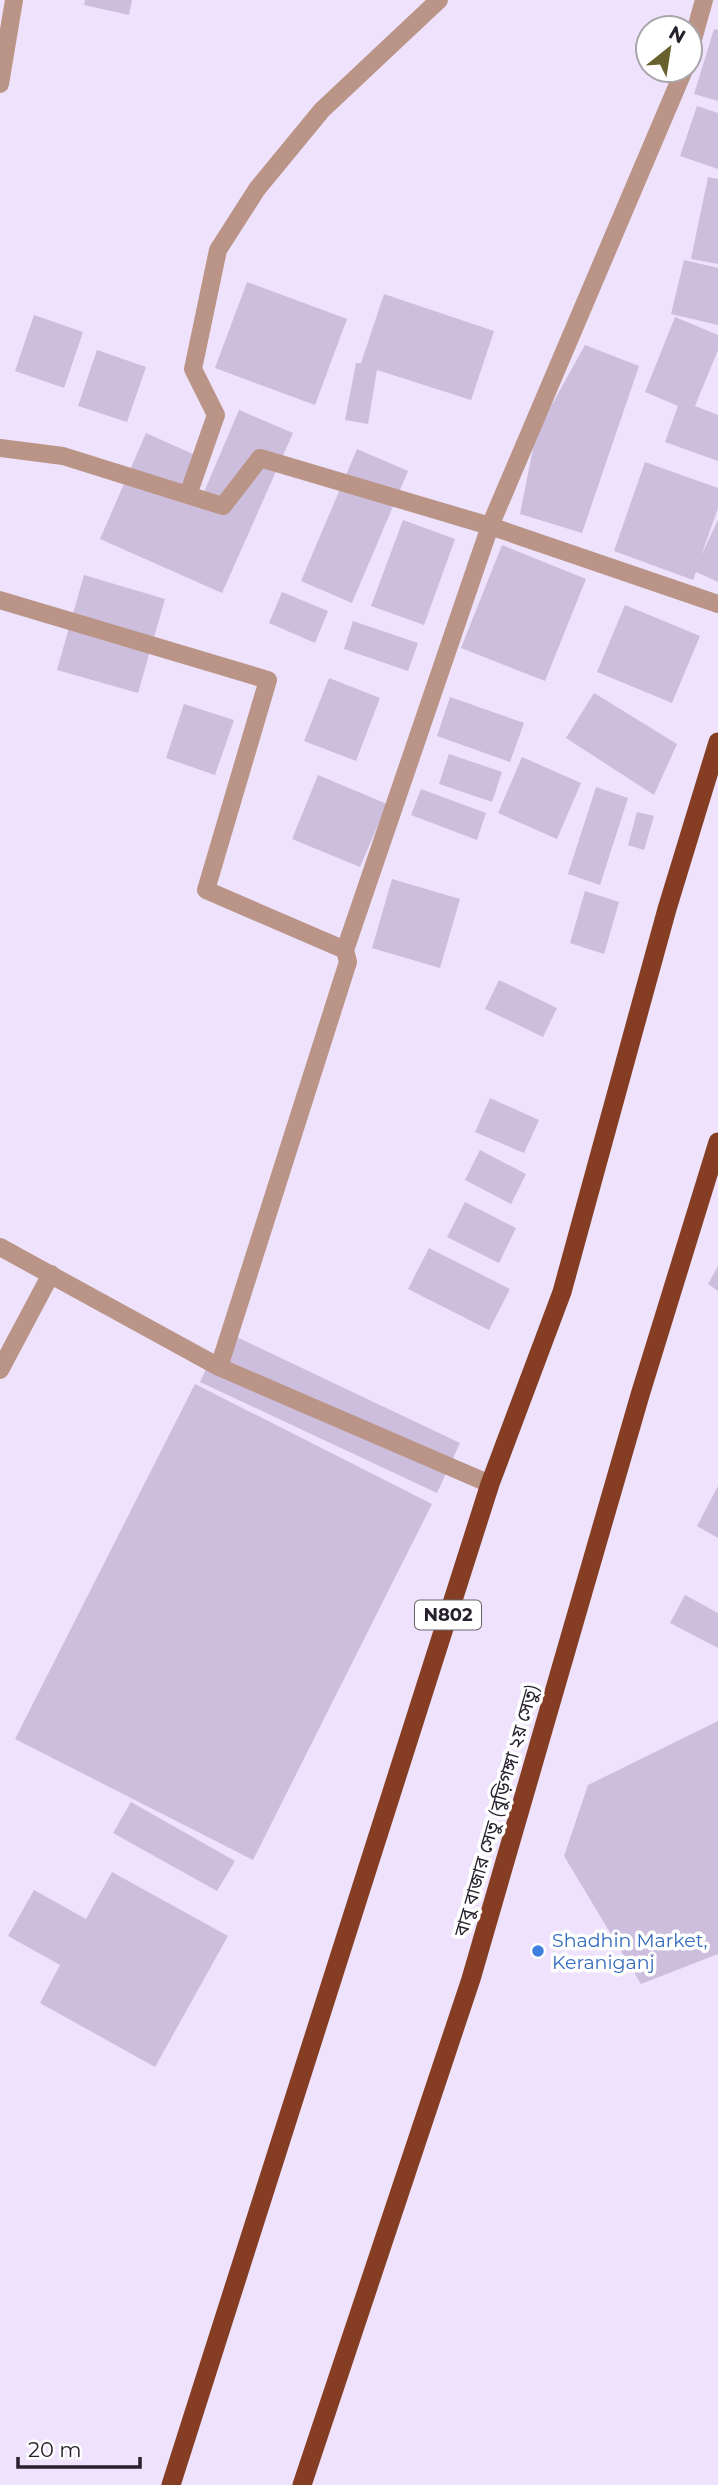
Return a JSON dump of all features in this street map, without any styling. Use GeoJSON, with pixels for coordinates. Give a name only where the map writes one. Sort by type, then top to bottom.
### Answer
{"type":"FeatureCollection","features":[{"type":"Feature","properties":{"kind":"highway","name":"N802"},"geometry":{"type":"LineString","coordinates":[[171,2485],[490,1484],[562,1292],[667,909],[718,743]]}},
{"type":"Feature","properties":{"kind":"highway","name":"বাবু বাজার সেতু (বুড়িগঙ্গা ২য় সেতু)"},"geometry":{"type":"LineString","coordinates":[[302,2485],[471,1979],[640,1395],[718,1142]]}},
{"type":"Feature","properties":{"kind":"street"},"geometry":{"type":"LineString","coordinates":[[0,84],[14,0]]}},
{"type":"Feature","properties":{"kind":"street"},"geometry":{"type":"LineString","coordinates":[[188,495],[216,415],[193,369],[218,250],[257,190],[322,110],[439,0]]}},
{"type":"Feature","properties":{"kind":"street"},"geometry":{"type":"LineString","coordinates":[[219,1367],[348,962],[345,950],[490,526],[678,84]]}},
{"type":"Feature","properties":{"kind":"street"},"geometry":{"type":"LineString","coordinates":[[0,449],[63,456],[223,506],[260,458],[490,526],[718,604]]}},
{"type":"Feature","properties":{"kind":"street"},"geometry":{"type":"LineString","coordinates":[[0,600],[268,680],[206,890],[345,950]]}},
{"type":"Feature","properties":{"kind":"street"},"geometry":{"type":"LineString","coordinates":[[0,1247],[219,1367],[490,1484]]}},
{"type":"Feature","properties":{"kind":"street"},"geometry":{"type":"LineString","coordinates":[[0,1370],[51,1274]]}},
{"type":"Feature","properties":{"kind":"building"},"geometry":{"type":"Polygon","coordinates":[[[85,0],[132,0],[129,15],[84,5],[85,0]]]}},
{"type":"Feature","properties":{"kind":"building"},"geometry":{"type":"Polygon","coordinates":[[[714,29],[718,30],[718,101],[694,94],[697,84],[704,84],[704,62],[714,29]]]}},
{"type":"Feature","properties":{"kind":"building"},"geometry":{"type":"Polygon","coordinates":[[[697,106],[718,113],[718,169],[680,156],[697,106]]]}},
{"type":"Feature","properties":{"kind":"building"},"geometry":{"type":"Polygon","coordinates":[[[708,177],[718,179],[718,264],[691,259],[708,177]]]}},
{"type":"Feature","properties":{"kind":"building"},"geometry":{"type":"Polygon","coordinates":[[[684,260],[718,268],[718,325],[671,314],[684,260]]]}},
{"type":"Feature","properties":{"kind":"building"},"geometry":{"type":"Polygon","coordinates":[[[247,282],[347,319],[315,405],[215,368],[247,282]]]}},
{"type":"Feature","properties":{"kind":"building"},"geometry":{"type":"Polygon","coordinates":[[[384,294],[494,331],[471,400],[377,370],[368,424],[345,420],[356,363],[361,363],[384,294]]]}},
{"type":"Feature","properties":{"kind":"building"},"geometry":{"type":"Polygon","coordinates":[[[34,315],[83,332],[64,388],[15,371],[34,315]]]}},
{"type":"Feature","properties":{"kind":"building"},"geometry":{"type":"Polygon","coordinates":[[[675,317],[718,335],[718,350],[695,406],[718,415],[718,461],[665,442],[678,406],[645,392],[675,317]]]}},
{"type":"Feature","properties":{"kind":"building"},"geometry":{"type":"Polygon","coordinates":[[[585,345],[639,366],[582,533],[520,514],[536,433],[585,345]]]}},
{"type":"Feature","properties":{"kind":"building"},"geometry":{"type":"Polygon","coordinates":[[[97,350],[146,367],[127,422],[78,406],[97,350]]]}},
{"type":"Feature","properties":{"kind":"building"},"geometry":{"type":"Polygon","coordinates":[[[239,410],[293,433],[222,593],[100,539],[146,433],[204,459],[186,500],[198,506],[239,410]]]}},
{"type":"Feature","properties":{"kind":"building"},"geometry":{"type":"Polygon","coordinates":[[[357,449],[408,471],[352,603],[301,581],[357,449]]]}},
{"type":"Feature","properties":{"kind":"building"},"geometry":{"type":"Polygon","coordinates":[[[645,462],[718,488],[718,508],[701,556],[718,520],[718,582],[696,572],[693,580],[614,551],[645,462]]]}},
{"type":"Feature","properties":{"kind":"building"},"geometry":{"type":"Polygon","coordinates":[[[403,520],[455,539],[424,625],[371,606],[403,520]]]}},
{"type":"Feature","properties":{"kind":"building"},"geometry":{"type":"Polygon","coordinates":[[[502,545],[586,579],[545,681],[461,648],[502,545]]]}},
{"type":"Feature","properties":{"kind":"building"},"geometry":{"type":"Polygon","coordinates":[[[84,575],[165,599],[138,693],[57,670],[84,575]]]}},
{"type":"Feature","properties":{"kind":"building"},"geometry":{"type":"Polygon","coordinates":[[[282,592],[328,611],[315,643],[269,623],[282,592]]]}},
{"type":"Feature","properties":{"kind":"building"},"geometry":{"type":"Polygon","coordinates":[[[625,605],[700,636],[672,703],[597,672],[625,605]]]}},
{"type":"Feature","properties":{"kind":"building"},"geometry":{"type":"Polygon","coordinates":[[[353,621],[418,643],[408,671],[344,649],[353,621]]]}},
{"type":"Feature","properties":{"kind":"building"},"geometry":{"type":"Polygon","coordinates":[[[329,678],[380,698],[356,761],[304,741],[329,678]]]}},
{"type":"Feature","properties":{"kind":"building"},"geometry":{"type":"Polygon","coordinates":[[[594,693],[677,744],[654,795],[566,738],[594,693]]]}},
{"type":"Feature","properties":{"kind":"building"},"geometry":{"type":"Polygon","coordinates":[[[450,697],[524,723],[510,762],[437,736],[450,697]]]}},
{"type":"Feature","properties":{"kind":"building"},"geometry":{"type":"Polygon","coordinates":[[[184,704],[234,720],[215,775],[166,758],[184,704]]]}},
{"type":"Feature","properties":{"kind":"building"},"geometry":{"type":"Polygon","coordinates":[[[449,754],[502,772],[492,802],[439,784],[449,754]]]}},
{"type":"Feature","properties":{"kind":"building"},"geometry":{"type":"Polygon","coordinates":[[[522,757],[581,783],[557,839],[498,813],[522,757]]]}},
{"type":"Feature","properties":{"kind":"building"},"geometry":{"type":"Polygon","coordinates":[[[318,775],[387,804],[360,867],[292,839],[318,775]]]}},
{"type":"Feature","properties":{"kind":"building"},"geometry":{"type":"Polygon","coordinates":[[[596,787],[628,798],[600,885],[568,874],[596,787]]]}},
{"type":"Feature","properties":{"kind":"building"},"geometry":{"type":"Polygon","coordinates":[[[421,789],[486,813],[477,840],[411,815],[421,789]]]}},
{"type":"Feature","properties":{"kind":"building"},"geometry":{"type":"Polygon","coordinates":[[[637,812],[654,816],[644,850],[628,845],[637,812]]]}},
{"type":"Feature","properties":{"kind":"building"},"geometry":{"type":"Polygon","coordinates":[[[392,879],[460,899],[440,968],[372,948],[392,879]]]}},
{"type":"Feature","properties":{"kind":"building"},"geometry":{"type":"Polygon","coordinates":[[[585,891],[619,902],[604,954],[570,943],[585,891]]]}},
{"type":"Feature","properties":{"kind":"building"},"geometry":{"type":"Polygon","coordinates":[[[499,980],[557,1008],[543,1037],[485,1009],[499,980]]]}},
{"type":"Feature","properties":{"kind":"building"},"geometry":{"type":"Polygon","coordinates":[[[490,1098],[539,1120],[524,1153],[475,1132],[490,1098]]]}},
{"type":"Feature","properties":{"kind":"building"},"geometry":{"type":"Polygon","coordinates":[[[480,1150],[526,1174],[511,1204],[465,1180],[480,1150]]]}},
{"type":"Feature","properties":{"kind":"building"},"geometry":{"type":"Polygon","coordinates":[[[465,1202],[516,1228],[499,1263],[447,1237],[465,1202]]]}},
{"type":"Feature","properties":{"kind":"building"},"geometry":{"type":"Polygon","coordinates":[[[429,1248],[510,1289],[489,1330],[408,1289],[429,1248]]]}},
{"type":"Feature","properties":{"kind":"building"},"geometry":{"type":"Polygon","coordinates":[[[718,1266],[718,1291],[708,1284],[718,1266]]]}},
{"type":"Feature","properties":{"kind":"building"},"geometry":{"type":"Polygon","coordinates":[[[224,1331],[460,1443],[437,1493],[200,1382],[224,1331]]]}},
{"type":"Feature","properties":{"kind":"building"},"geometry":{"type":"Polygon","coordinates":[[[195,1384],[432,1504],[253,1860],[15,1739],[195,1384]]]}},
{"type":"Feature","properties":{"kind":"building"},"geometry":{"type":"Polygon","coordinates":[[[718,1486],[718,1538],[697,1526],[718,1486]]]}},
{"type":"Feature","properties":{"kind":"building"},"geometry":{"type":"Polygon","coordinates":[[[685,1595],[718,1613],[718,1648],[670,1623],[685,1595]]]}},
{"type":"Feature","properties":{"kind":"building"},"geometry":{"type":"Polygon","coordinates":[[[718,1721],[718,1954],[641,1984],[564,1856],[588,1785],[718,1721]]]}},
{"type":"Feature","properties":{"kind":"building"},"geometry":{"type":"Polygon","coordinates":[[[131,1802],[235,1861],[217,1891],[113,1833],[131,1802]]]}},
{"type":"Feature","properties":{"kind":"building"},"geometry":{"type":"Polygon","coordinates":[[[112,1872],[228,1936],[155,2067],[40,2003],[60,1965],[8,1936],[34,1890],[86,1919],[112,1872]]]}},
{"type":"Feature","properties":{"kind":"place","name":"Shadhin Market, Keraniganj"},"geometry":{"type":"Point","coordinates":[538,1951]}}]}
